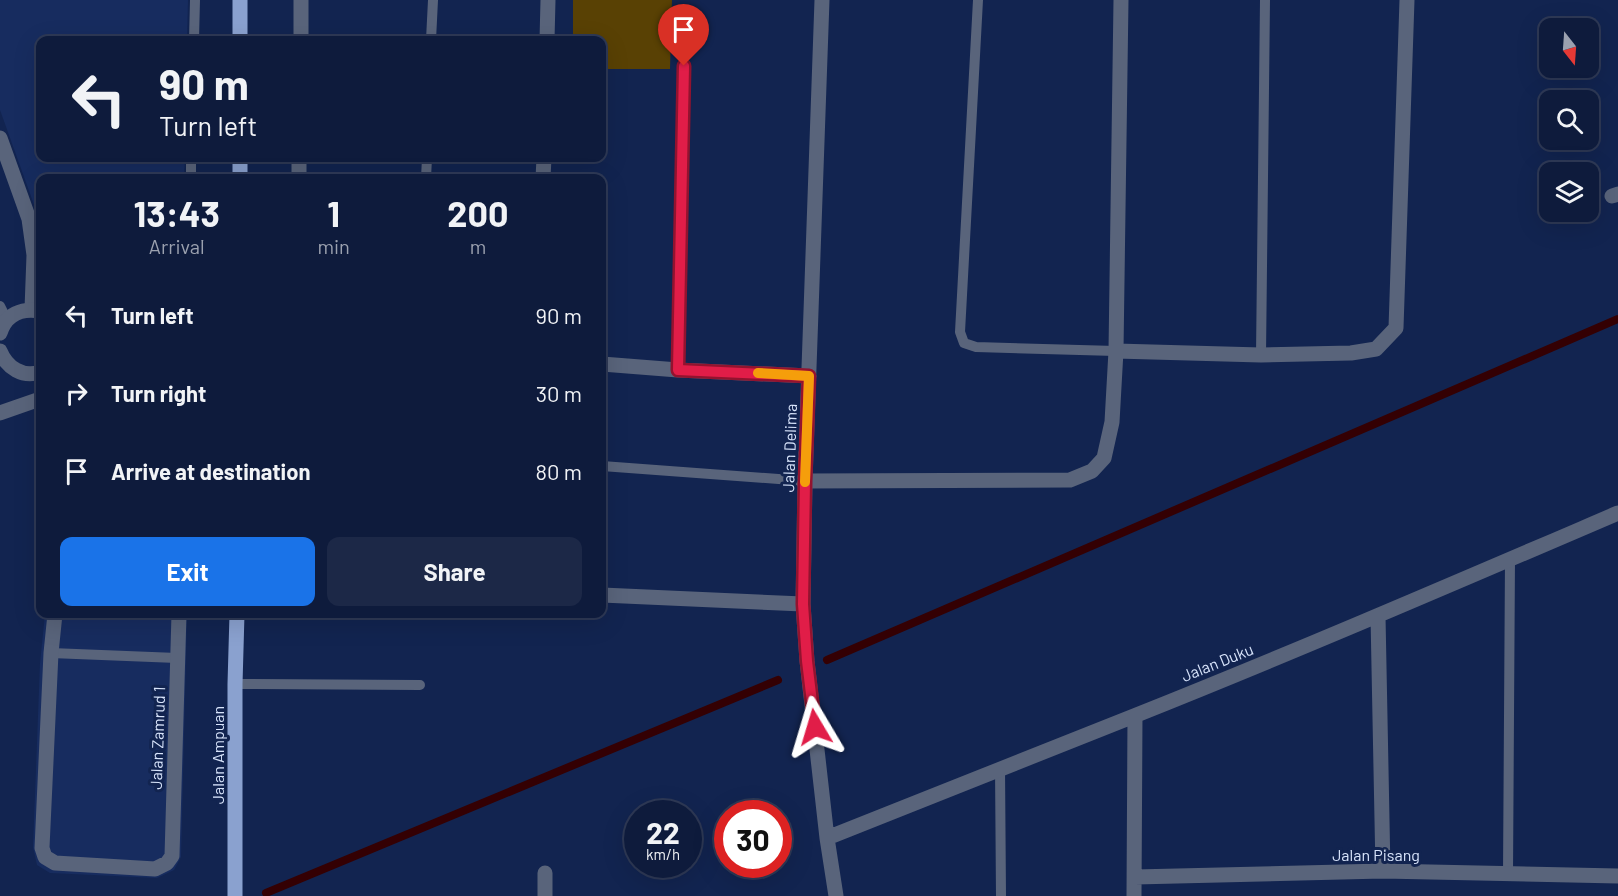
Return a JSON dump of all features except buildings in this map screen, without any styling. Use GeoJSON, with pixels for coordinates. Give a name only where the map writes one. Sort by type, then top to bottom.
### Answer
{"type":"FeatureCollection","features":[{"type":"Feature","properties":{"kind":"main road"},"geometry":{"type":"LineString","coordinates":[[240,0],[240,36]]}},
{"type":"Feature","properties":{"kind":"main road","name":"Jalan Ampuan"},"geometry":{"type":"LineString","coordinates":[[235,896],[237,618]]}},
{"type":"Feature","properties":{"kind":"street"},"geometry":{"type":"LineString","coordinates":[[301,0],[301,36]]}},
{"type":"Feature","properties":{"kind":"street"},"geometry":{"type":"LineString","coordinates":[[547,36],[548,0]]}},
{"type":"Feature","properties":{"kind":"street","name":"Jalan Delima"},"geometry":{"type":"LineString","coordinates":[[822,0],[805,481],[803,604],[807,661],[827,838],[836,896]]}},
{"type":"Feature","properties":{"kind":"street"},"geometry":{"type":"LineString","coordinates":[[805,481],[1070,480],[1092,471],[1104,458],[1112,422],[1116,351],[1120,0]]}},
{"type":"Feature","properties":{"kind":"street"},"geometry":{"type":"LineString","coordinates":[[1116,351],[1261,355],[1351,353],[1376,348],[1396,328],[1407,0]]}},
{"type":"Feature","properties":{"kind":"street"},"geometry":{"type":"LineString","coordinates":[[0,138],[36,238],[34,255],[36,310],[13,314],[2,323]]}},
{"type":"Feature","properties":{"kind":"street"},"geometry":{"type":"LineString","coordinates":[[1,356],[12,368],[24,374],[36,374]]}},
{"type":"Feature","properties":{"kind":"street"},"geometry":{"type":"LineString","coordinates":[[606,364],[809,376]]}},
{"type":"Feature","properties":{"kind":"street"},"geometry":{"type":"LineString","coordinates":[[0,413],[36,400]]}},
{"type":"Feature","properties":{"kind":"street","name":"Jalan Duku"},"geometry":{"type":"LineString","coordinates":[[827,838],[1135,716],[1378,616],[1618,513]]}},
{"type":"Feature","properties":{"kind":"street"},"geometry":{"type":"LineString","coordinates":[[606,595],[803,604]]}},
{"type":"Feature","properties":{"kind":"street"},"geometry":{"type":"LineString","coordinates":[[1378,616],[1383,871]]}},
{"type":"Feature","properties":{"kind":"street"},"geometry":{"type":"LineString","coordinates":[[51,653],[55,618]]}},
{"type":"Feature","properties":{"kind":"street","name":"Jalan Zamrud 1"},"geometry":{"type":"LineString","coordinates":[[51,653],[42,848],[45,857],[55,863],[155,869],[167,863],[172,856],[178,618]]}},
{"type":"Feature","properties":{"kind":"street"},"geometry":{"type":"LineString","coordinates":[[1134,896],[1135,716]]}},
{"type":"Feature","properties":{"kind":"street","name":"Jalan Pisang"},"geometry":{"type":"LineString","coordinates":[[1135,877],[1383,871],[1618,876]]}},
{"type":"Feature","properties":{"kind":"street"},"geometry":{"type":"LineString","coordinates":[[545,873],[545,896]]}},
{"type":"Feature","properties":{"kind":"lane"},"geometry":{"type":"LineString","coordinates":[[194,36],[195,0]]}},
{"type":"Feature","properties":{"kind":"lane"},"geometry":{"type":"LineString","coordinates":[[431,36],[433,0]]}},
{"type":"Feature","properties":{"kind":"lane"},"geometry":{"type":"LineString","coordinates":[[978,0],[960,332],[964,344],[976,347],[1116,351]]}},
{"type":"Feature","properties":{"kind":"lane"},"geometry":{"type":"LineString","coordinates":[[1261,355],[1265,0]]}},
{"type":"Feature","properties":{"kind":"lane"},"geometry":{"type":"LineString","coordinates":[[678,370],[684,66]]}},
{"type":"Feature","properties":{"kind":"lane"},"geometry":{"type":"LineString","coordinates":[[606,466],[805,481]]}},
{"type":"Feature","properties":{"kind":"lane"},"geometry":{"type":"LineString","coordinates":[[1508,874],[1510,559]]}},
{"type":"Feature","properties":{"kind":"lane"},"geometry":{"type":"LineString","coordinates":[[51,653],[177,658]]}},
{"type":"Feature","properties":{"kind":"lane"},"geometry":{"type":"LineString","coordinates":[[235,684],[420,685]]}},
{"type":"Feature","properties":{"kind":"lane"},"geometry":{"type":"LineString","coordinates":[[1000,768],[1001,896]]}},
{"type":"Feature","properties":{"kind":"shaded area"},"geometry":{"type":"Polygon","coordinates":[[[0,0],[188,0],[187,36],[36,36],[36,162],[185,162],[184,174],[36,174],[36,210],[0,110],[0,0]]]}},
{"type":"Feature","properties":{"kind":"shaded area"},"geometry":{"type":"Polygon","coordinates":[[[573,0],[672,0],[670,69],[606,69],[606,36],[573,36],[573,0]]]}},
{"type":"Feature","properties":{"kind":"shaded area"},"geometry":{"type":"Polygon","coordinates":[[[45,618],[187,618],[181,857],[174,870],[157,878],[50,873],[37,865],[33,847],[40,663],[45,618]]]}},
{"type":"Feature","properties":{"kind":"waterway"},"geometry":{"type":"LineString","coordinates":[[827,660],[1618,319]]}},
{"type":"Feature","properties":{"kind":"waterway"},"geometry":{"type":"LineString","coordinates":[[266,893],[778,680]]}},
{"type":"Feature","properties":{"kind":"slow traffic"},"geometry":{"type":"LineString","coordinates":[[758,373],[809,376],[805,482]]}},
{"type":"Feature","properties":{"kind":"route"},"geometry":{"type":"LineString","coordinates":[[684,66],[678,370],[809,376],[803,604],[815,727]]}}]}
